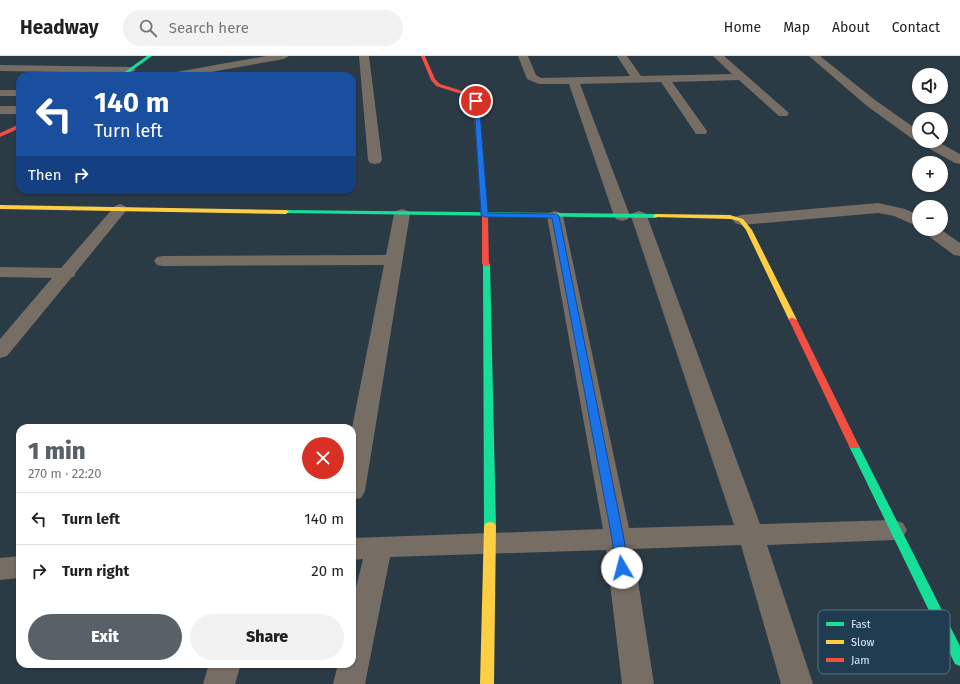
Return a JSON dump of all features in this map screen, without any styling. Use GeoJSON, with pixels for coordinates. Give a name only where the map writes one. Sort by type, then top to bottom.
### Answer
{"type":"FeatureCollection","features":[{"type":"Feature","properties":{"kind":"street"},"geometry":{"type":"LineString","coordinates":[[128,72],[150,56]]}},
{"type":"Feature","properties":{"kind":"street"},"geometry":{"type":"LineString","coordinates":[[222,72],[235,71],[255,59],[284,56]]}},
{"type":"Feature","properties":{"kind":"street"},"geometry":{"type":"LineString","coordinates":[[364,56],[375,160]]}},
{"type":"Feature","properties":{"kind":"street"},"geometry":{"type":"LineString","coordinates":[[424,56],[433,80],[438,85],[473,96],[476,101],[485,215],[490,543],[487,684]]}},
{"type":"Feature","properties":{"kind":"street"},"geometry":{"type":"LineString","coordinates":[[523,56],[530,77],[539,81],[742,77]]}},
{"type":"Feature","properties":{"kind":"street"},"geometry":{"type":"LineString","coordinates":[[622,56],[638,79]]}},
{"type":"Feature","properties":{"kind":"street"},"geometry":{"type":"LineString","coordinates":[[718,56],[782,113]]}},
{"type":"Feature","properties":{"kind":"street"},"geometry":{"type":"LineString","coordinates":[[814,56],[872,103],[912,132]]}},
{"type":"Feature","properties":{"kind":"street"},"geometry":{"type":"LineString","coordinates":[[0,68],[131,70]]}},
{"type":"Feature","properties":{"kind":"street"},"geometry":{"type":"LineString","coordinates":[[664,78],[701,131]]}},
{"type":"Feature","properties":{"kind":"street"},"geometry":{"type":"LineString","coordinates":[[573,80],[630,216],[751,535],[797,684]]}},
{"type":"Feature","properties":{"kind":"street"},"geometry":{"type":"LineString","coordinates":[[0,93],[16,93]]}},
{"type":"Feature","properties":{"kind":"street"},"geometry":{"type":"LineString","coordinates":[[0,110],[16,110]]}},
{"type":"Feature","properties":{"kind":"street"},"geometry":{"type":"LineString","coordinates":[[0,135],[16,128]]}},
{"type":"Feature","properties":{"kind":"street"},"geometry":{"type":"LineString","coordinates":[[939,148],[960,160]]}},
{"type":"Feature","properties":{"kind":"street"},"geometry":{"type":"LineString","coordinates":[[0,207],[402,214],[730,217],[741,220],[878,208],[892,210],[906,214],[912,218]]}},
{"type":"Feature","properties":{"kind":"street"},"geometry":{"type":"LineString","coordinates":[[0,352],[68,273],[120,209]]}},
{"type":"Feature","properties":{"kind":"street"},"geometry":{"type":"LineString","coordinates":[[356,469],[402,214]]}},
{"type":"Feature","properties":{"kind":"street"},"geometry":{"type":"LineString","coordinates":[[556,216],[618,539],[638,684]]}},
{"type":"Feature","properties":{"kind":"street"},"geometry":{"type":"LineString","coordinates":[[741,220],[749,230],[894,530],[935,610]]}},
{"type":"Feature","properties":{"kind":"street"},"geometry":{"type":"LineString","coordinates":[[941,236],[956,245]]}},
{"type":"Feature","properties":{"kind":"street"},"geometry":{"type":"LineString","coordinates":[[163,261],[394,260]]}},
{"type":"Feature","properties":{"kind":"street"},"geometry":{"type":"LineString","coordinates":[[0,272],[68,273]]}},
{"type":"Feature","properties":{"kind":"street"},"geometry":{"type":"LineString","coordinates":[[356,630],[365,548],[894,530]]}},
{"type":"Feature","properties":{"kind":"street"},"geometry":{"type":"LineString","coordinates":[[0,569],[16,568]]}},
{"type":"Feature","properties":{"kind":"street"},"geometry":{"type":"LineString","coordinates":[[950,640],[960,660]]}},
{"type":"Feature","properties":{"kind":"street"},"geometry":{"type":"LineString","coordinates":[[219,684],[224,668]]}},
{"type":"Feature","properties":{"kind":"street"},"geometry":{"type":"LineString","coordinates":[[350,684],[352,668]]}},
{"type":"Feature","properties":{"kind":"traffic: fast"},"geometry":{"type":"LineString","coordinates":[[127,72],[150,56]]}},
{"type":"Feature","properties":{"kind":"traffic: fast"},"geometry":{"type":"LineString","coordinates":[[286,212],[656,216]]}},
{"type":"Feature","properties":{"kind":"traffic: fast"},"geometry":{"type":"LineString","coordinates":[[486,264],[490,526]]}},
{"type":"Feature","properties":{"kind":"traffic: fast"},"geometry":{"type":"LineString","coordinates":[[854,446],[935,610]]}},
{"type":"Feature","properties":{"kind":"traffic: fast"},"geometry":{"type":"LineString","coordinates":[[950,640],[960,660]]}},
{"type":"Feature","properties":{"kind":"traffic: slow"},"geometry":{"type":"LineString","coordinates":[[0,207],[286,212]]}},
{"type":"Feature","properties":{"kind":"traffic: slow"},"geometry":{"type":"LineString","coordinates":[[656,216],[730,217],[741,220],[749,230],[793,320]]}},
{"type":"Feature","properties":{"kind":"traffic: slow"},"geometry":{"type":"LineString","coordinates":[[487,684],[490,526]]}},
{"type":"Feature","properties":{"kind":"traffic: jam"},"geometry":{"type":"LineString","coordinates":[[423,56],[433,80],[438,85],[473,96],[476,101],[485,215],[486,264]]}},
{"type":"Feature","properties":{"kind":"traffic: jam"},"geometry":{"type":"LineString","coordinates":[[0,135],[16,128]]}},
{"type":"Feature","properties":{"kind":"traffic: jam"},"geometry":{"type":"LineString","coordinates":[[793,320],[854,446]]}},
{"type":"Feature","properties":{"kind":"route"},"geometry":{"type":"LineString","coordinates":[[476,101],[485,215],[556,216],[618,539],[622,568]]}}]}
